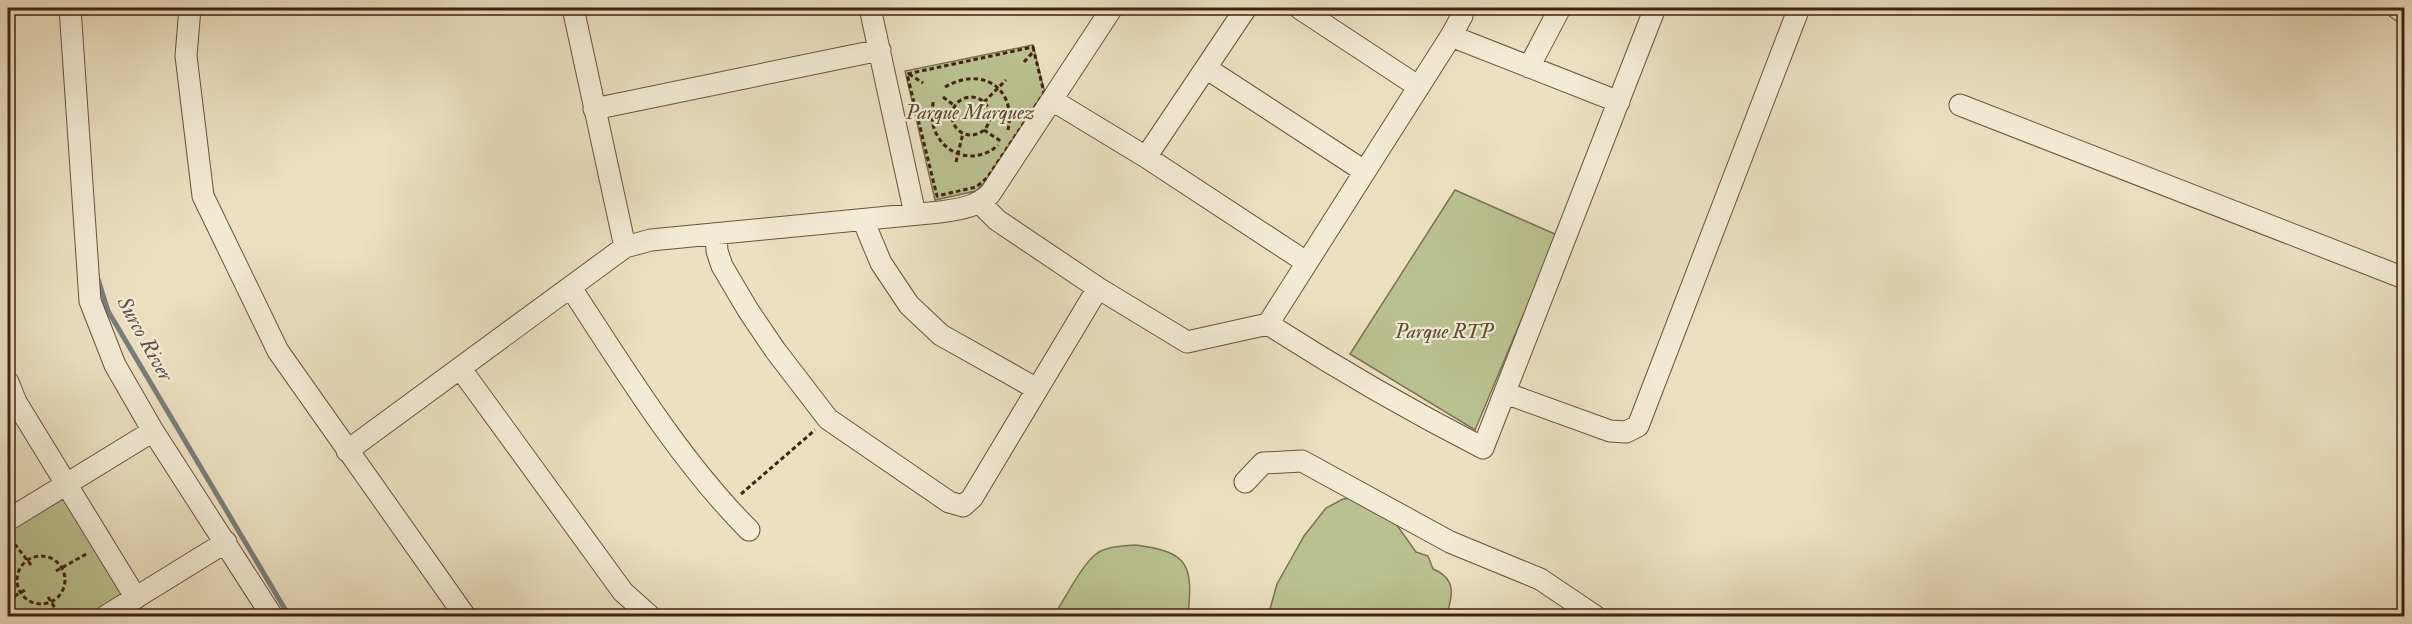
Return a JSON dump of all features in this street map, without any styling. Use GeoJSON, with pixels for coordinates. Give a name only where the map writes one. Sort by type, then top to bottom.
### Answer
{"type":"FeatureCollection","features":[{"type":"Feature","properties":{"kind":"street"},"geometry":{"type":"LineString","coordinates":[[70,8],[90,301],[115,365],[153,431],[272,616]]}},
{"type":"Feature","properties":{"kind":"street"},"geometry":{"type":"LineString","coordinates":[[190,8],[186,56],[203,196],[278,351],[465,616]]}},
{"type":"Feature","properties":{"kind":"street"},"geometry":{"type":"LineString","coordinates":[[573,8],[625,247]]}},
{"type":"Feature","properties":{"kind":"street"},"geometry":{"type":"LineString","coordinates":[[870,8],[915,214]]}},
{"type":"Feature","properties":{"kind":"street"},"geometry":{"type":"LineString","coordinates":[[347,451],[625,247],[651,240],[863,220],[967,208],[980,203],[990,194],[1112,8]]}},
{"type":"Feature","properties":{"kind":"street"},"geometry":{"type":"LineString","coordinates":[[1146,157],[1246,8]]}},
{"type":"Feature","properties":{"kind":"street"},"geometry":{"type":"LineString","coordinates":[[1299,8],[1419,87]]}},
{"type":"Feature","properties":{"kind":"street"},"geometry":{"type":"LineString","coordinates":[[1268,324],[1451,36],[1462,16],[1462,8]]}},
{"type":"Feature","properties":{"kind":"street"},"geometry":{"type":"LineString","coordinates":[[1528,67],[1560,8]]}},
{"type":"Feature","properties":{"kind":"street"},"geometry":{"type":"LineString","coordinates":[[980,203],[997,220],[1098,288],[1186,342],[1268,324],[1341,371],[1407,409],[1483,448],[1655,8]]}},
{"type":"Feature","properties":{"kind":"street"},"geometry":{"type":"LineString","coordinates":[[1505,393],[1610,431],[1626,432],[1638,426],[1799,8]]}},
{"type":"Feature","properties":{"kind":"street"},"geometry":{"type":"LineString","coordinates":[[2397,8],[2404,13]]}},
{"type":"Feature","properties":{"kind":"street"},"geometry":{"type":"LineString","coordinates":[[1451,36],[1619,102]]}},
{"type":"Feature","properties":{"kind":"street"},"geometry":{"type":"LineString","coordinates":[[594,109],[880,50]]}},
{"type":"Feature","properties":{"kind":"street"},"geometry":{"type":"LineString","coordinates":[[1206,68],[1364,171]]}},
{"type":"Feature","properties":{"kind":"street"},"geometry":{"type":"LineString","coordinates":[[1052,100],[1146,157],[1306,262]]}},
{"type":"Feature","properties":{"kind":"street"},"geometry":{"type":"LineString","coordinates":[[1960,105],[2404,278]]}},
{"type":"Feature","properties":{"kind":"street"},"geometry":{"type":"LineString","coordinates":[[863,220],[881,263],[909,305],[941,335],[1037,389]]}},
{"type":"Feature","properties":{"kind":"street"},"geometry":{"type":"LineString","coordinates":[[716,235],[717,250],[722,266],[748,310],[775,350],[828,419],[949,502],[963,506],[972,498],[1098,288]]}},
{"type":"Feature","properties":{"kind":"street"},"geometry":{"type":"LineString","coordinates":[[571,288],[643,398],[726,507],[749,530]]}},
{"type":"Feature","properties":{"kind":"street"},"geometry":{"type":"LineString","coordinates":[[460,368],[623,592],[650,616]]}},
{"type":"Feature","properties":{"kind":"street"},"geometry":{"type":"LineString","coordinates":[[8,382],[16,402],[136,598]]}},
{"type":"Feature","properties":{"kind":"street"},"geometry":{"type":"LineString","coordinates":[[8,520],[153,431]]}},
{"type":"Feature","properties":{"kind":"street"},"geometry":{"type":"LineString","coordinates":[[1245,482],[1263,463],[1302,461],[1450,542],[1540,579],[1595,616]]}},
{"type":"Feature","properties":{"kind":"street"},"geometry":{"type":"LineString","coordinates":[[106,616],[226,542]]}},
{"type":"Feature","properties":{"kind":"path"},"geometry":{"type":"LineString","coordinates":[[1033,47],[1044,93],[987,178],[976,187],[937,196],[907,74],[1033,47]]}},
{"type":"Feature","properties":{"kind":"path"},"geometry":{"type":"LineString","coordinates":[[1023,62],[1034,51]]}},
{"type":"Feature","properties":{"kind":"path"},"geometry":{"type":"LineString","coordinates":[[907,74],[923,83]]}},
{"type":"Feature","properties":{"kind":"path"},"geometry":{"type":"LineString","coordinates":[[933,102],[932,121],[936,134],[944,145],[958,154],[981,155],[993,150],[1003,140],[1009,129],[1009,104],[998,88],[982,79],[970,77],[957,80],[945,87]]}},
{"type":"Feature","properties":{"kind":"path"},"geometry":{"type":"LineString","coordinates":[[984,102],[1006,80]]}},
{"type":"Feature","properties":{"kind":"path"},"geometry":{"type":"LineString","coordinates":[[943,97],[956,106]]}},
{"type":"Feature","properties":{"kind":"path"},"geometry":{"type":"LineString","coordinates":[[967,98],[978,98],[984,102],[989,112],[988,124],[979,133],[973,135],[963,133],[953,121],[956,106],[967,98]]}},
{"type":"Feature","properties":{"kind":"path"},"geometry":{"type":"LineString","coordinates":[[956,162],[963,133]]}},
{"type":"Feature","properties":{"kind":"path"},"geometry":{"type":"LineString","coordinates":[[726,507],[828,419]]}},
{"type":"Feature","properties":{"kind":"path"},"geometry":{"type":"LineString","coordinates":[[8,536],[31,565]]}},
{"type":"Feature","properties":{"kind":"path"},"geometry":{"type":"LineString","coordinates":[[56,572],[89,553]]}},
{"type":"Feature","properties":{"kind":"path"},"geometry":{"type":"LineString","coordinates":[[34,557],[50,558],[62,568],[63,587],[56,598],[50,602],[34,603],[18,586],[18,571],[27,560],[34,557]]}},
{"type":"Feature","properties":{"kind":"path"},"geometry":{"type":"LineString","coordinates":[[8,600],[23,591]]}},
{"type":"Feature","properties":{"kind":"path"},"geometry":{"type":"LineString","coordinates":[[48,597],[60,616]]}},
{"type":"Feature","properties":{"kind":"green space","name":"Parque Marquez"},"geometry":{"type":"Polygon","coordinates":[[[1033,45],[1045,93],[993,174],[976,191],[935,200],[905,71],[1033,45]]]}},
{"type":"Feature","properties":{"kind":"green space","name":"Parque RTP"},"geometry":{"type":"Polygon","coordinates":[[[1455,190],[1557,235],[1475,430],[1350,354],[1455,190]]]}},
{"type":"Feature","properties":{"kind":"green space"},"geometry":{"type":"Polygon","coordinates":[[[63,497],[125,596],[98,616],[8,616],[8,532],[63,497]]]}},
{"type":"Feature","properties":{"kind":"green space"},"geometry":{"type":"Polygon","coordinates":[[[1358,497],[1389,514],[1416,552],[1428,556],[1433,569],[1441,573],[1450,583],[1451,595],[1446,616],[1268,616],[1277,584],[1304,536],[1326,508],[1343,499],[1358,497]]]}},
{"type":"Feature","properties":{"kind":"green space"},"geometry":{"type":"Polygon","coordinates":[[[1136,545],[1168,552],[1178,557],[1184,564],[1190,585],[1188,616],[1054,616],[1090,559],[1100,551],[1136,545]]]}},
{"type":"Feature","properties":{"kind":"waterway","name":"Surco River"},"geometry":{"type":"LineString","coordinates":[[98,279],[108,311],[289,616]]}}]}
